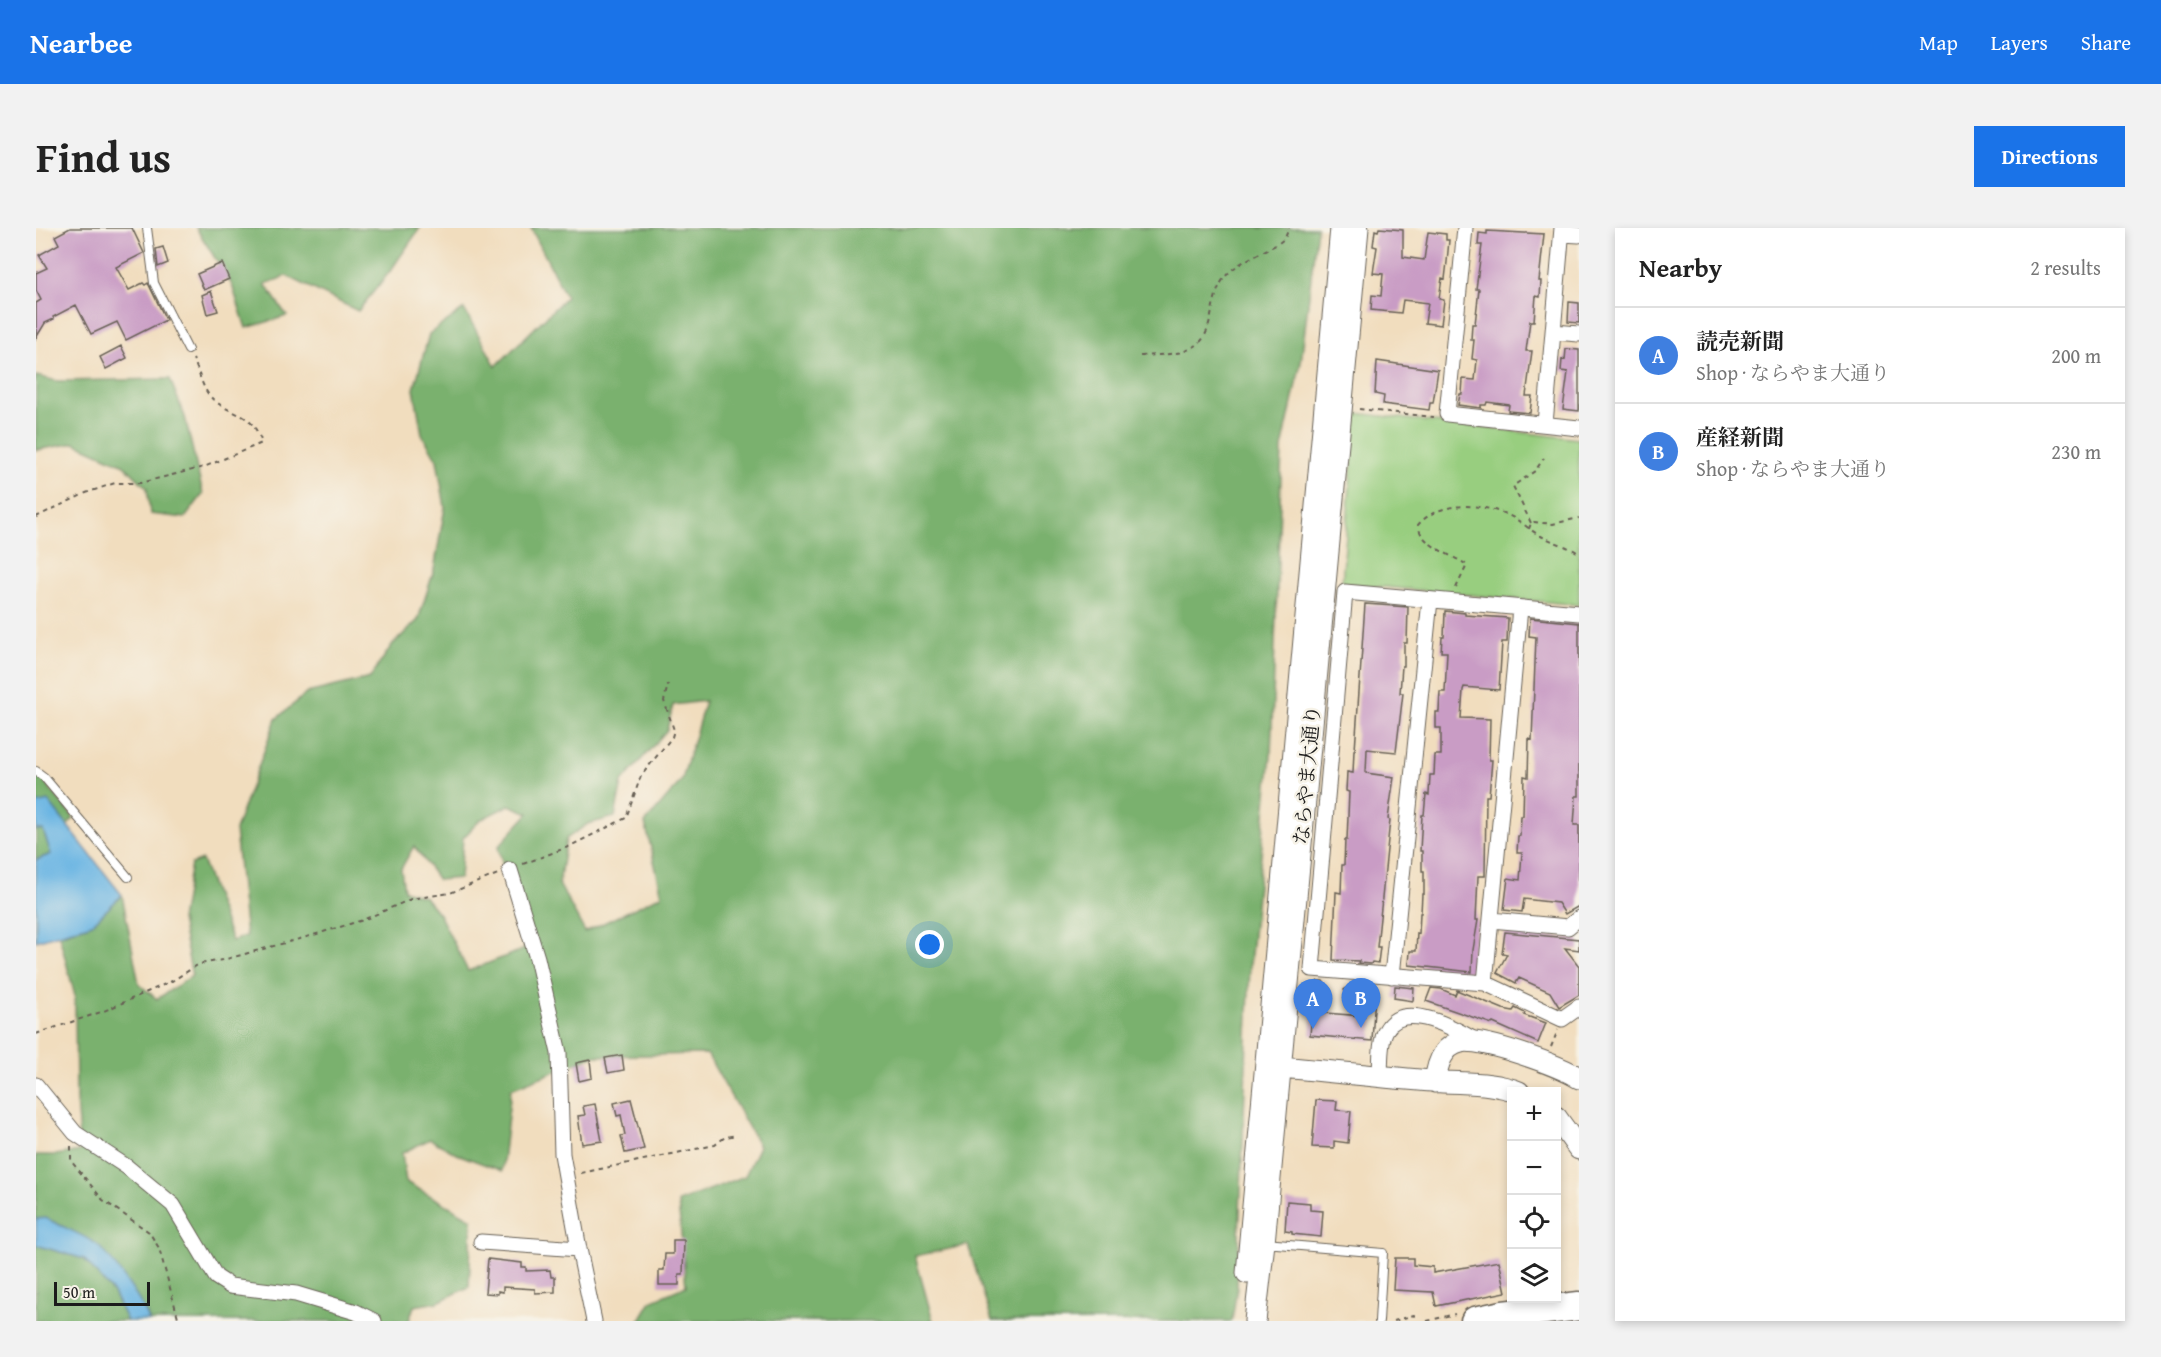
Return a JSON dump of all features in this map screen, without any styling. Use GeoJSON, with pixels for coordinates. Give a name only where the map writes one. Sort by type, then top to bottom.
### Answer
{"type":"FeatureCollection","features":[{"type":"Feature","properties":{"kind":"highway"},"geometry":{"type":"LineString","coordinates":[[1474,1321],[1503,1315],[1579,1306]]}},
{"type":"Feature","properties":{"kind":"street","name":"ならやま大通り"},"geometry":{"type":"LineString","coordinates":[[1255,1321],[1264,1243],[1272,1066],[1341,228]]}},
{"type":"Feature","properties":{"kind":"street","name":"ならやま大通り"},"geometry":{"type":"LineString","coordinates":[[1241,1321],[1272,1066],[1342,407],[1358,228]]}},
{"type":"Feature","properties":{"kind":"street"},"geometry":{"type":"LineString","coordinates":[[1465,228],[1447,414],[1579,428]]}},
{"type":"Feature","properties":{"kind":"street"},"geometry":{"type":"LineString","coordinates":[[1545,424],[1562,231],[1579,235]]}},
{"type":"Feature","properties":{"kind":"street"},"geometry":{"type":"LineString","coordinates":[[1554,332],[1579,334]]}},
{"type":"Feature","properties":{"kind":"street"},"geometry":{"type":"LineString","coordinates":[[1579,613],[1345,592],[1312,969],[1485,983],[1562,1019],[1579,1007]]}},
{"type":"Feature","properties":{"kind":"street"},"geometry":{"type":"LineString","coordinates":[[1392,976],[1430,600]]}},
{"type":"Feature","properties":{"kind":"street"},"geometry":{"type":"LineString","coordinates":[[1485,983],[1520,608]]}},
{"type":"Feature","properties":{"kind":"street"},"geometry":{"type":"LineString","coordinates":[[510,870],[537,958],[559,1053],[562,1154],[594,1321]]}},
{"type":"Feature","properties":{"kind":"street"},"geometry":{"type":"LineString","coordinates":[[1491,920],[1568,927],[1579,918]]}},
{"type":"Feature","properties":{"kind":"street"},"geometry":{"type":"LineString","coordinates":[[1380,1076],[1383,1037],[1392,1023],[1404,1016],[1428,1020],[1479,1042],[1545,1062],[1579,1078]]}},
{"type":"Feature","properties":{"kind":"street"},"geometry":{"type":"LineString","coordinates":[[1435,1082],[1437,1067],[1448,1049],[1461,1042],[1479,1042]]}},
{"type":"Feature","properties":{"kind":"street"},"geometry":{"type":"LineString","coordinates":[[1272,1066],[1435,1082],[1481,1083],[1507,1089]]}},
{"type":"Feature","properties":{"kind":"street"},"geometry":{"type":"LineString","coordinates":[[36,1085],[75,1133],[127,1167],[173,1205],[216,1277],[230,1286],[296,1294],[356,1312],[374,1321]]}},
{"type":"Feature","properties":{"kind":"street"},"geometry":{"type":"LineString","coordinates":[[1561,1123],[1579,1149]]}},
{"type":"Feature","properties":{"kind":"street"},"geometry":{"type":"LineString","coordinates":[[481,1242],[579,1249]]}},
{"type":"Feature","properties":{"kind":"lane"},"geometry":{"type":"LineString","coordinates":[[147,228],[154,283],[188,350]]}},
{"type":"Feature","properties":{"kind":"lane"},"geometry":{"type":"LineString","coordinates":[[36,771],[44,777],[128,877]]}},
{"type":"Feature","properties":{"kind":"lane"},"geometry":{"type":"LineString","coordinates":[[1264,1243],[1383,1253],[1379,1321]]}},
{"type":"Feature","properties":{"kind":"path"},"geometry":{"type":"LineString","coordinates":[[1140,356],[1179,353],[1200,343],[1205,336],[1217,293],[1227,274],[1279,243],[1289,228]]}},
{"type":"Feature","properties":{"kind":"path"},"geometry":{"type":"LineString","coordinates":[[36,517],[86,493],[116,483],[140,483],[204,467],[262,443],[256,427],[242,415],[215,400],[205,389],[188,350]]}},
{"type":"Feature","properties":{"kind":"path"},"geometry":{"type":"LineString","coordinates":[[1342,407],[1437,417],[1447,414]]}},
{"type":"Feature","properties":{"kind":"path"},"geometry":{"type":"LineString","coordinates":[[1529,528],[1531,523],[1513,486],[1534,471],[1544,458]]}},
{"type":"Feature","properties":{"kind":"path"},"geometry":{"type":"LineString","coordinates":[[1450,602],[1467,565],[1426,540],[1419,532],[1418,525],[1423,519],[1443,508],[1476,507],[1500,512],[1515,518],[1539,535],[1579,553]]}},
{"type":"Feature","properties":{"kind":"path"},"geometry":{"type":"LineString","coordinates":[[1531,523],[1553,524],[1579,518]]}},
{"type":"Feature","properties":{"kind":"path"},"geometry":{"type":"LineString","coordinates":[[36,1034],[104,1011],[172,981],[199,964],[223,960],[363,920],[411,899],[450,893],[568,847],[626,818],[641,776],[672,736],[674,730],[664,701],[668,684]]}},
{"type":"Feature","properties":{"kind":"path"},"geometry":{"type":"LineString","coordinates":[[1545,1062],[1562,1019]]}},
{"type":"Feature","properties":{"kind":"path"},"geometry":{"type":"LineString","coordinates":[[75,1133],[70,1144],[71,1161],[103,1200],[149,1232],[159,1248],[179,1321]]}},
{"type":"Feature","properties":{"kind":"path"},"geometry":{"type":"LineString","coordinates":[[566,1176],[714,1145],[725,1137],[737,1135]]}},
{"type":"Feature","properties":{"kind":"path"},"geometry":{"type":"LineString","coordinates":[[1394,1321],[1414,1315],[1415,1320]]}},
{"type":"Feature","properties":{"kind":"green space"},"geometry":{"type":"Polygon","coordinates":[[[196,228],[420,228],[391,270],[358,311],[287,276],[265,284],[287,316],[246,328],[232,285],[196,228]]]}},
{"type":"Feature","properties":{"kind":"green space"},"geometry":{"type":"Polygon","coordinates":[[[531,228],[1317,228],[1301,362],[1282,448],[1271,755],[1250,965],[1237,1287],[1232,1321],[992,1321],[968,1245],[915,1256],[933,1321],[639,1321],[651,1301],[686,1286],[678,1202],[745,1176],[759,1146],[707,1054],[593,1056],[511,1089],[502,1171],[457,1154],[430,1139],[402,1153],[406,1182],[472,1219],[469,1287],[438,1302],[414,1306],[409,1321],[149,1321],[147,1314],[46,1219],[36,1219],[36,1155],[56,1155],[80,1151],[76,1099],[75,996],[59,935],[92,924],[122,895],[139,984],[157,999],[192,976],[181,920],[191,864],[202,860],[232,941],[246,936],[235,830],[276,719],[307,693],[370,678],[392,645],[418,620],[434,570],[445,507],[437,460],[422,434],[414,389],[429,334],[464,309],[496,366],[566,297],[531,228]],[[705,701],[673,705],[667,730],[622,782],[615,817],[588,824],[566,839],[559,884],[585,932],[662,895],[645,823],[682,780],[705,701]],[[509,805],[480,820],[463,838],[460,878],[438,880],[414,846],[401,869],[404,890],[425,897],[439,914],[468,971],[525,949],[498,847],[529,813],[509,805]]]}},
{"type":"Feature","properties":{"kind":"green space"},"geometry":{"type":"Polygon","coordinates":[[[36,376],[57,381],[170,379],[185,417],[203,494],[185,518],[150,514],[147,488],[124,465],[75,443],[36,450],[36,376]]]}},
{"type":"Feature","properties":{"kind":"green space"},"geometry":{"type":"Polygon","coordinates":[[[1356,413],[1579,439],[1579,605],[1342,583],[1356,413]]]}},
{"type":"Feature","properties":{"kind":"green space"},"geometry":{"type":"Polygon","coordinates":[[[36,774],[74,818],[66,827],[36,807],[36,774]]]}},
{"type":"Feature","properties":{"kind":"green space"},"geometry":{"type":"Polygon","coordinates":[[[43,829],[52,854],[36,860],[36,830],[43,829]]]}},
{"type":"Feature","properties":{"kind":"green space"},"geometry":{"type":"Polygon","coordinates":[[[36,1245],[84,1259],[113,1293],[127,1321],[36,1321],[36,1245]]]}},
{"type":"Feature","properties":{"kind":"water"},"geometry":{"type":"Polygon","coordinates":[[[48,801],[122,895],[92,924],[36,941],[36,860],[51,854],[43,830],[36,830],[36,804],[48,801]]]}},
{"type":"Feature","properties":{"kind":"water"},"geometry":{"type":"Polygon","coordinates":[[[46,1218],[85,1237],[102,1249],[134,1293],[149,1321],[127,1321],[113,1293],[84,1259],[36,1245],[36,1219],[46,1218]]]}},
{"type":"Feature","properties":{"kind":"building"},"geometry":{"type":"Polygon","coordinates":[[[70,228],[132,228],[144,253],[116,267],[129,290],[148,283],[166,320],[126,340],[117,322],[91,334],[76,305],[45,323],[36,338],[36,303],[41,300],[36,290],[36,273],[47,268],[39,255],[59,244],[55,236],[70,228]]]}},
{"type":"Feature","properties":{"kind":"building"},"geometry":{"type":"Polygon","coordinates":[[[1379,228],[1403,230],[1403,257],[1424,260],[1428,232],[1446,234],[1446,240],[1449,240],[1447,262],[1439,299],[1444,300],[1441,325],[1425,323],[1428,303],[1403,300],[1401,313],[1371,310],[1372,295],[1381,296],[1383,274],[1373,273],[1377,247],[1373,246],[1375,230],[1378,231],[1379,228]]]}},
{"type":"Feature","properties":{"kind":"building"},"geometry":{"type":"Polygon","coordinates":[[[1487,231],[1544,234],[1539,281],[1541,281],[1540,297],[1536,296],[1534,321],[1530,321],[1526,351],[1532,351],[1526,396],[1532,396],[1530,413],[1508,411],[1509,405],[1487,402],[1486,405],[1481,405],[1481,408],[1458,405],[1460,394],[1462,394],[1463,379],[1475,380],[1477,360],[1472,359],[1474,340],[1471,340],[1479,289],[1476,289],[1482,245],[1478,245],[1479,233],[1487,234],[1487,231]]]}},
{"type":"Feature","properties":{"kind":"building"},"geometry":{"type":"Polygon","coordinates":[[[163,247],[168,263],[158,267],[156,249],[163,247]]]}},
{"type":"Feature","properties":{"kind":"building"},"geometry":{"type":"Polygon","coordinates":[[[222,263],[229,279],[204,290],[197,274],[222,263]]]}},
{"type":"Feature","properties":{"kind":"building"},"geometry":{"type":"Polygon","coordinates":[[[211,291],[218,311],[207,314],[202,295],[211,291]]]}},
{"type":"Feature","properties":{"kind":"building"},"geometry":{"type":"Polygon","coordinates":[[[1569,302],[1579,303],[1579,323],[1568,322],[1569,302]]]}},
{"type":"Feature","properties":{"kind":"building"},"geometry":{"type":"Polygon","coordinates":[[[121,346],[127,358],[106,369],[100,357],[121,346]]]}},
{"type":"Feature","properties":{"kind":"building"},"geometry":{"type":"Polygon","coordinates":[[[1566,349],[1579,350],[1579,411],[1563,409],[1568,372],[1561,371],[1566,349]]]}},
{"type":"Feature","properties":{"kind":"building"},"geometry":{"type":"Polygon","coordinates":[[[1377,361],[1438,370],[1433,403],[1430,403],[1429,410],[1383,404],[1384,396],[1375,394],[1377,361]]]}},
{"type":"Feature","properties":{"kind":"building"},"geometry":{"type":"Polygon","coordinates":[[[1365,604],[1408,607],[1407,643],[1404,643],[1404,666],[1402,666],[1400,693],[1403,693],[1396,752],[1367,749],[1366,773],[1394,777],[1377,947],[1380,947],[1378,963],[1372,962],[1371,964],[1333,960],[1336,892],[1341,893],[1342,865],[1344,865],[1345,840],[1347,840],[1349,792],[1346,791],[1347,772],[1353,773],[1365,604]]]}},
{"type":"Feature","properties":{"kind":"building"},"geometry":{"type":"Polygon","coordinates":[[[1445,611],[1508,618],[1507,642],[1502,642],[1499,690],[1464,687],[1463,690],[1461,718],[1490,719],[1489,760],[1492,760],[1489,796],[1486,796],[1485,876],[1478,876],[1476,920],[1478,920],[1472,972],[1409,965],[1410,951],[1416,951],[1422,894],[1424,894],[1424,871],[1422,871],[1422,851],[1420,851],[1422,815],[1424,815],[1426,794],[1429,795],[1430,775],[1434,775],[1435,755],[1441,755],[1441,728],[1436,728],[1436,712],[1439,712],[1440,692],[1445,692],[1447,652],[1441,652],[1445,611]]]}},
{"type":"Feature","properties":{"kind":"building"},"geometry":{"type":"Polygon","coordinates":[[[1530,618],[1579,623],[1579,796],[1576,796],[1574,825],[1579,825],[1579,906],[1565,914],[1558,903],[1524,899],[1522,912],[1504,910],[1508,878],[1520,880],[1522,853],[1517,853],[1518,836],[1520,836],[1521,816],[1523,816],[1524,776],[1528,777],[1529,739],[1532,740],[1536,637],[1529,636],[1530,618]]]}},
{"type":"Feature","properties":{"kind":"building"},"geometry":{"type":"Polygon","coordinates":[[[1505,932],[1579,939],[1579,950],[1565,948],[1579,966],[1579,995],[1559,1007],[1550,992],[1519,978],[1516,983],[1497,973],[1507,954],[1502,953],[1505,932]]]}},
{"type":"Feature","properties":{"kind":"building"},"geometry":{"type":"Polygon","coordinates":[[[1318,981],[1323,981],[1330,992],[1321,999],[1311,987],[1318,981]]]}},
{"type":"Feature","properties":{"kind":"building"},"geometry":{"type":"Polygon","coordinates":[[[1355,982],[1364,983],[1372,994],[1375,994],[1372,1041],[1310,1035],[1312,1012],[1364,1016],[1344,990],[1355,982]]]}},
{"type":"Feature","properties":{"kind":"building"},"geometry":{"type":"Polygon","coordinates":[[[1395,986],[1414,988],[1413,1001],[1394,998],[1395,986]]]}},
{"type":"Feature","properties":{"kind":"building"},"geometry":{"type":"Polygon","coordinates":[[[1431,988],[1441,989],[1455,995],[1457,990],[1503,1009],[1513,1011],[1515,1008],[1525,1013],[1524,1015],[1546,1023],[1538,1043],[1493,1023],[1426,1001],[1431,988]]]}},
{"type":"Feature","properties":{"kind":"building"},"geometry":{"type":"Polygon","coordinates":[[[622,1055],[624,1070],[608,1073],[605,1058],[622,1055]]]}},
{"type":"Feature","properties":{"kind":"building"},"geometry":{"type":"Polygon","coordinates":[[[590,1060],[592,1078],[579,1081],[576,1063],[590,1060]]]}},
{"type":"Feature","properties":{"kind":"building"},"geometry":{"type":"Polygon","coordinates":[[[631,1099],[644,1149],[625,1153],[621,1136],[625,1135],[621,1115],[617,1116],[614,1103],[631,1099]]]}},
{"type":"Feature","properties":{"kind":"building"},"geometry":{"type":"Polygon","coordinates":[[[1316,1100],[1337,1101],[1336,1110],[1351,1111],[1348,1143],[1334,1141],[1334,1148],[1312,1147],[1316,1100]]]}},
{"type":"Feature","properties":{"kind":"building"},"geometry":{"type":"Polygon","coordinates":[[[595,1104],[602,1141],[582,1144],[578,1116],[585,1115],[583,1106],[595,1104]]]}},
{"type":"Feature","properties":{"kind":"building"},"geometry":{"type":"Polygon","coordinates":[[[1287,1201],[1310,1203],[1310,1210],[1323,1211],[1321,1237],[1292,1234],[1292,1232],[1285,1231],[1287,1201]]]}},
{"type":"Feature","properties":{"kind":"building"},"geometry":{"type":"Polygon","coordinates":[[[673,1240],[684,1240],[683,1274],[679,1274],[679,1285],[659,1285],[659,1270],[664,1270],[665,1254],[673,1254],[673,1240]]]}},
{"type":"Feature","properties":{"kind":"building"},"geometry":{"type":"Polygon","coordinates":[[[1395,1258],[1413,1258],[1413,1265],[1433,1267],[1433,1273],[1499,1261],[1506,1292],[1436,1306],[1433,1292],[1393,1290],[1395,1258]]]}},
{"type":"Feature","properties":{"kind":"building"},"geometry":{"type":"Polygon","coordinates":[[[488,1259],[522,1263],[526,1271],[550,1270],[551,1277],[555,1277],[555,1292],[535,1293],[535,1289],[503,1287],[503,1292],[498,1291],[498,1294],[485,1293],[488,1259]]]}},
{"type":"Feature","properties":{"kind":"place","name":"産経新聞"},"geometry":{"type":"Point","coordinates":[1361,1028]}},
{"type":"Feature","properties":{"kind":"place","name":"読売新聞"},"geometry":{"type":"Point","coordinates":[1313,1029]}}]}
